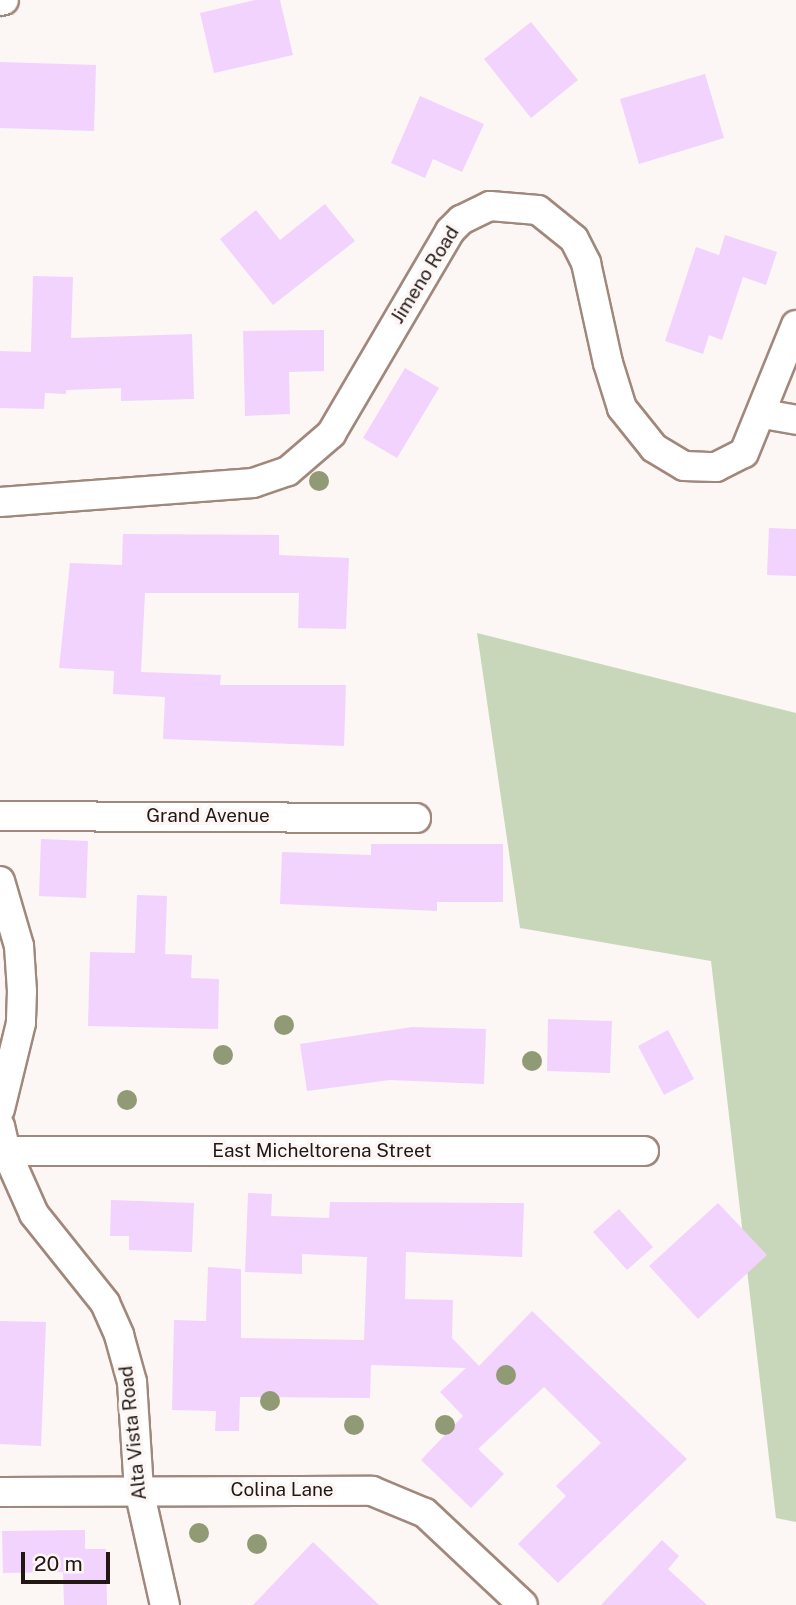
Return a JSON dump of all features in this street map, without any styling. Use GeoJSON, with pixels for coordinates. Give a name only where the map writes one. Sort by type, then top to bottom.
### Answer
{"type":"FeatureCollection","features":[{"type":"Feature","properties":{"kind":"street","name":"Jimeno Road"},"geometry":{"type":"LineString","coordinates":[[0,502],[253,483],[288,471],[331,434],[450,231],[475,211],[498,205],[538,210],[574,239],[586,263],[615,393],[654,447],[684,466],[716,467],[744,453],[763,414],[796,325]]}},
{"type":"Feature","properties":{"kind":"street"},"geometry":{"type":"LineString","coordinates":[[763,414],[796,420]]}},
{"type":"Feature","properties":{"kind":"street","name":"Grand Avenue"},"geometry":{"type":"LineString","coordinates":[[0,816],[416,818]]}},
{"type":"Feature","properties":{"kind":"street"},"geometry":{"type":"LineString","coordinates":[[0,881],[19,946],[22,991],[21,1023],[0,1109]]}},
{"type":"Feature","properties":{"kind":"street","name":"East Micheltorena Street"},"geometry":{"type":"LineString","coordinates":[[2,1143],[644,1151]]}},
{"type":"Feature","properties":{"kind":"street","name":"Alta Vista Road"},"geometry":{"type":"LineString","coordinates":[[2,1143],[44,1231],[105,1303],[119,1335],[132,1382],[139,1490],[165,1605]]}},
{"type":"Feature","properties":{"kind":"street","name":"Colina Lane"},"geometry":{"type":"LineString","coordinates":[[0,1492],[353,1489],[391,1496],[425,1513],[523,1605]]}},
{"type":"Feature","properties":{"kind":"green space"},"geometry":{"type":"Polygon","coordinates":[[[477,633],[796,713],[796,1522],[776,1518],[711,961],[520,928],[477,633]]]}},
{"type":"Feature","properties":{"kind":"building"},"geometry":{"type":"Polygon","coordinates":[[[255,0],[280,0],[293,55],[214,73],[200,13],[255,0]]]}},
{"type":"Feature","properties":{"kind":"building"},"geometry":{"type":"Polygon","coordinates":[[[531,22],[578,80],[531,118],[484,59],[531,22]]]}},
{"type":"Feature","properties":{"kind":"building"},"geometry":{"type":"Polygon","coordinates":[[[0,62],[96,65],[94,131],[0,128],[0,62]]]}},
{"type":"Feature","properties":{"kind":"building"},"geometry":{"type":"Polygon","coordinates":[[[705,74],[724,138],[639,164],[620,99],[705,74]]]}},
{"type":"Feature","properties":{"kind":"building"},"geometry":{"type":"Polygon","coordinates":[[[420,96],[484,124],[462,172],[433,159],[425,178],[391,163],[420,96]]]}},
{"type":"Feature","properties":{"kind":"building"},"geometry":{"type":"Polygon","coordinates":[[[325,204],[355,241],[273,305],[220,239],[256,210],[280,240],[325,204]]]}},
{"type":"Feature","properties":{"kind":"building"},"geometry":{"type":"Polygon","coordinates":[[[725,235],[777,252],[766,285],[743,277],[722,340],[709,335],[703,354],[665,341],[696,247],[719,255],[725,235]]]}},
{"type":"Feature","properties":{"kind":"building"},"geometry":{"type":"Polygon","coordinates":[[[33,276],[73,277],[71,338],[192,334],[194,399],[121,401],[121,388],[66,390],[66,394],[45,393],[44,409],[0,408],[0,351],[31,352],[33,276]]]}},
{"type":"Feature","properties":{"kind":"building"},"geometry":{"type":"Polygon","coordinates":[[[324,330],[324,371],[289,372],[290,414],[245,416],[243,331],[324,330]]]}},
{"type":"Feature","properties":{"kind":"building"},"geometry":{"type":"Polygon","coordinates":[[[405,368],[439,388],[397,458],[363,438],[405,368]]]}},
{"type":"Feature","properties":{"kind":"building"},"geometry":{"type":"Polygon","coordinates":[[[769,528],[796,529],[796,576],[767,575],[769,528]]]}},
{"type":"Feature","properties":{"kind":"building"},"geometry":{"type":"Polygon","coordinates":[[[123,534],[279,535],[279,555],[349,558],[346,629],[298,628],[299,593],[145,593],[141,672],[221,675],[220,685],[346,685],[344,746],[163,739],[165,697],[113,694],[114,671],[59,668],[70,563],[122,565],[123,534]]]}},
{"type":"Feature","properties":{"kind":"building"},"geometry":{"type":"Polygon","coordinates":[[[41,839],[88,841],[86,898],[39,896],[41,839]]]}},
{"type":"Feature","properties":{"kind":"building"},"geometry":{"type":"Polygon","coordinates":[[[371,844],[503,844],[503,902],[437,902],[437,911],[280,904],[282,852],[371,855],[371,844]]]}},
{"type":"Feature","properties":{"kind":"building"},"geometry":{"type":"Polygon","coordinates":[[[137,895],[167,896],[165,954],[192,955],[191,978],[219,979],[218,1029],[88,1026],[90,952],[135,953],[137,895]]]}},
{"type":"Feature","properties":{"kind":"building"},"geometry":{"type":"Polygon","coordinates":[[[548,1019],[612,1021],[610,1073],[547,1071],[548,1019]]]}},
{"type":"Feature","properties":{"kind":"building"},"geometry":{"type":"Polygon","coordinates":[[[412,1027],[486,1029],[484,1084],[390,1080],[307,1091],[300,1044],[412,1027]]]}},
{"type":"Feature","properties":{"kind":"building"},"geometry":{"type":"Polygon","coordinates":[[[668,1030],[694,1079],[664,1095],[638,1046],[668,1030]]]}},
{"type":"Feature","properties":{"kind":"building"},"geometry":{"type":"Polygon","coordinates":[[[248,1193],[272,1194],[271,1216],[329,1218],[330,1202],[524,1203],[522,1257],[406,1252],[405,1299],[453,1300],[452,1338],[479,1366],[532,1311],[687,1459],[558,1583],[518,1544],[566,1496],[556,1486],[601,1443],[544,1387],[478,1449],[504,1474],[471,1508],[421,1460],[463,1416],[440,1392],[466,1368],[371,1365],[370,1398],[240,1397],[239,1431],[215,1431],[216,1411],[172,1410],[174,1320],[206,1321],[208,1267],[241,1269],[241,1338],[364,1340],[367,1257],[302,1254],[302,1274],[245,1272],[248,1193]]]}},
{"type":"Feature","properties":{"kind":"building"},"geometry":{"type":"Polygon","coordinates":[[[111,1200],[194,1203],[192,1252],[129,1250],[129,1236],[110,1236],[111,1200]]]}},
{"type":"Feature","properties":{"kind":"building"},"geometry":{"type":"Polygon","coordinates":[[[718,1203],[767,1255],[698,1319],[649,1266],[718,1203]]]}},
{"type":"Feature","properties":{"kind":"building"},"geometry":{"type":"Polygon","coordinates":[[[619,1209],[653,1247],[627,1270],[593,1232],[619,1209]]]}},
{"type":"Feature","properties":{"kind":"building"},"geometry":{"type":"Polygon","coordinates":[[[0,1321],[46,1322],[41,1446],[0,1444],[0,1321]]]}},
{"type":"Feature","properties":{"kind":"building"},"geometry":{"type":"Polygon","coordinates":[[[85,1530],[85,1549],[106,1549],[107,1605],[64,1605],[63,1572],[3,1573],[2,1531],[85,1530]]]}},
{"type":"Feature","properties":{"kind":"building"},"geometry":{"type":"Polygon","coordinates":[[[662,1540],[679,1556],[668,1569],[707,1605],[601,1605],[662,1540]]]}},
{"type":"Feature","properties":{"kind":"building"},"geometry":{"type":"Polygon","coordinates":[[[313,1542],[379,1605],[253,1605],[313,1542]]]}}]}
